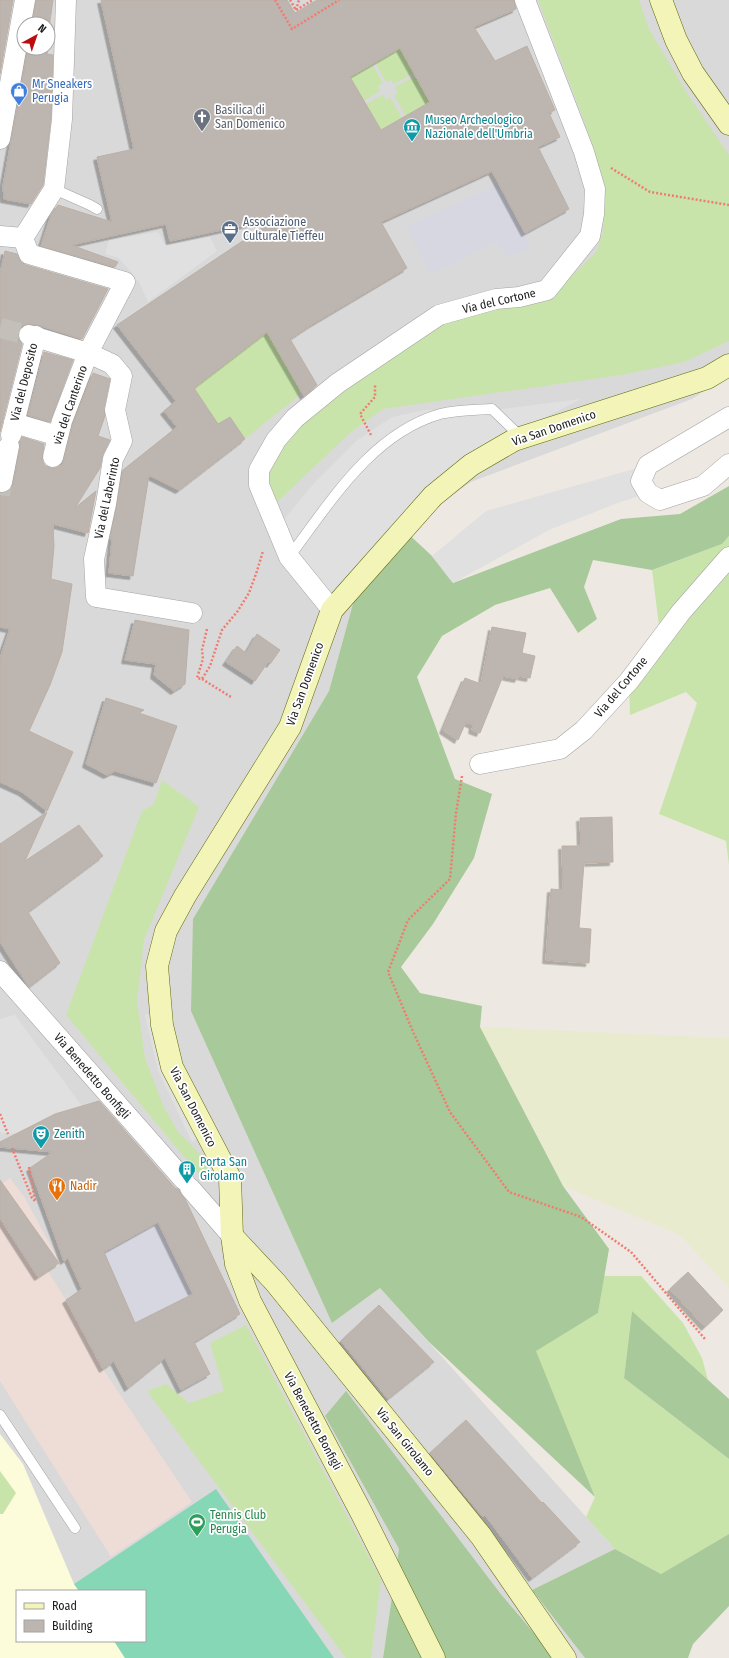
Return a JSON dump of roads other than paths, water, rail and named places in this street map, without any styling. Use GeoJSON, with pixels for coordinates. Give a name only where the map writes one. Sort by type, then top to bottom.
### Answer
{"type":"FeatureCollection","features":[{"type":"Feature","properties":{"kind":"main road"},"geometry":{"type":"LineString","coordinates":[[661,0],[676,40],[693,73],[729,124]]}},
{"type":"Feature","properties":{"kind":"main road","name":"Via San Domenico"},"geometry":{"type":"LineString","coordinates":[[232,1236],[230,1178],[172,1067],[162,1025],[157,966],[166,932],[185,896],[290,727],[299,707],[332,610],[433,496],[471,465],[521,437],[707,378],[729,365]]}},
{"type":"Feature","properties":{"kind":"main road","name":"Via Benedetto Bonfigli"},"geometry":{"type":"LineString","coordinates":[[232,1236],[236,1264],[250,1301],[434,1658]]}},
{"type":"Feature","properties":{"kind":"main road","name":"Via San Girolamo"},"geometry":{"type":"LineString","coordinates":[[232,1236],[276,1282],[481,1536],[565,1658]]}},
{"type":"Feature","properties":{"kind":"street"},"geometry":{"type":"LineString","coordinates":[[0,139],[25,0]]}},
{"type":"Feature","properties":{"kind":"street"},"geometry":{"type":"LineString","coordinates":[[66,0],[62,119],[54,189],[23,238],[28,254],[125,282],[88,353]]}},
{"type":"Feature","properties":{"kind":"street","name":"Via del Cortone"},"geometry":{"type":"LineString","coordinates":[[332,610],[289,557],[259,485],[259,470],[276,440],[295,418],[338,383],[439,315],[496,299],[519,297],[547,290],[590,236],[594,214],[595,189],[584,152],[525,0]]}},
{"type":"Feature","properties":{"kind":"street"},"geometry":{"type":"LineString","coordinates":[[0,236],[23,238]]}},
{"type":"Feature","properties":{"kind":"street","name":"Via del Deposito"},"geometry":{"type":"LineString","coordinates":[[2,482],[33,336],[88,353]]}},
{"type":"Feature","properties":{"kind":"street","name":"via del Canterino"},"geometry":{"type":"LineString","coordinates":[[53,457],[62,421],[88,353]]}},
{"type":"Feature","properties":{"kind":"street","name":"Via del Laberinto"},"geometry":{"type":"LineString","coordinates":[[88,353],[112,364],[122,376],[115,410],[122,441],[112,459],[106,504],[94,559],[96,597],[192,613]]}},
{"type":"Feature","properties":{"kind":"street"},"geometry":{"type":"LineString","coordinates":[[729,417],[648,464],[641,481],[648,493],[660,500],[703,486],[729,464]]}},
{"type":"Feature","properties":{"kind":"street"},"geometry":{"type":"LineString","coordinates":[[12,435],[58,436]]}},
{"type":"Feature","properties":{"kind":"street","name":"Via del Cortone"},"geometry":{"type":"LineString","coordinates":[[480,764],[560,749],[584,730],[629,681],[681,612],[729,556]]}},
{"type":"Feature","properties":{"kind":"street","name":"Via Benedetto Bonfigli"},"geometry":{"type":"LineString","coordinates":[[0,971],[232,1236]]}},
{"type":"Feature","properties":{"kind":"lane"},"geometry":{"type":"LineString","coordinates":[[54,189],[97,209]]}},
{"type":"Feature","properties":{"kind":"lane"},"geometry":{"type":"LineString","coordinates":[[289,557],[337,494],[372,454],[404,430],[440,415],[464,410],[492,409],[521,437]]}},
{"type":"Feature","properties":{"kind":"lane"},"geometry":{"type":"LineString","coordinates":[[0,1415],[75,1528]]}},
{"type":"Feature","properties":{"kind":"tunnel"},"geometry":{"type":"LineString","coordinates":[[0,328],[29,335]]}},
{"type":"Feature","properties":{"kind":"tunnel"},"geometry":{"type":"LineString","coordinates":[[0,495],[2,482]]}},
{"type":"Feature","properties":{"kind":"place","name":"Mr Sneakers Perugia"},"geometry":{"type":"Point","coordinates":[19,106]}},
{"type":"Feature","properties":{"kind":"place","name":"Basilica di San Domenico"},"geometry":{"type":"Point","coordinates":[202,132]}},
{"type":"Feature","properties":{"kind":"place","name":"Museo Archeologico Nazionale dell'Umbria"},"geometry":{"type":"Point","coordinates":[412,142]}},
{"type":"Feature","properties":{"kind":"place","name":"Associazione Culturale Tieffeu"},"geometry":{"type":"Point","coordinates":[230,244]}},
{"type":"Feature","properties":{"kind":"place","name":"Zenith"},"geometry":{"type":"Point","coordinates":[41,1149]}},
{"type":"Feature","properties":{"kind":"place","name":"Porta San Girolamo"},"geometry":{"type":"Point","coordinates":[187,1184]}},
{"type":"Feature","properties":{"kind":"place","name":"Nadir"},"geometry":{"type":"Point","coordinates":[57,1201]}},
{"type":"Feature","properties":{"kind":"place","name":"Tennis Club Perugia"},"geometry":{"type":"Point","coordinates":[197,1537]}}]}
